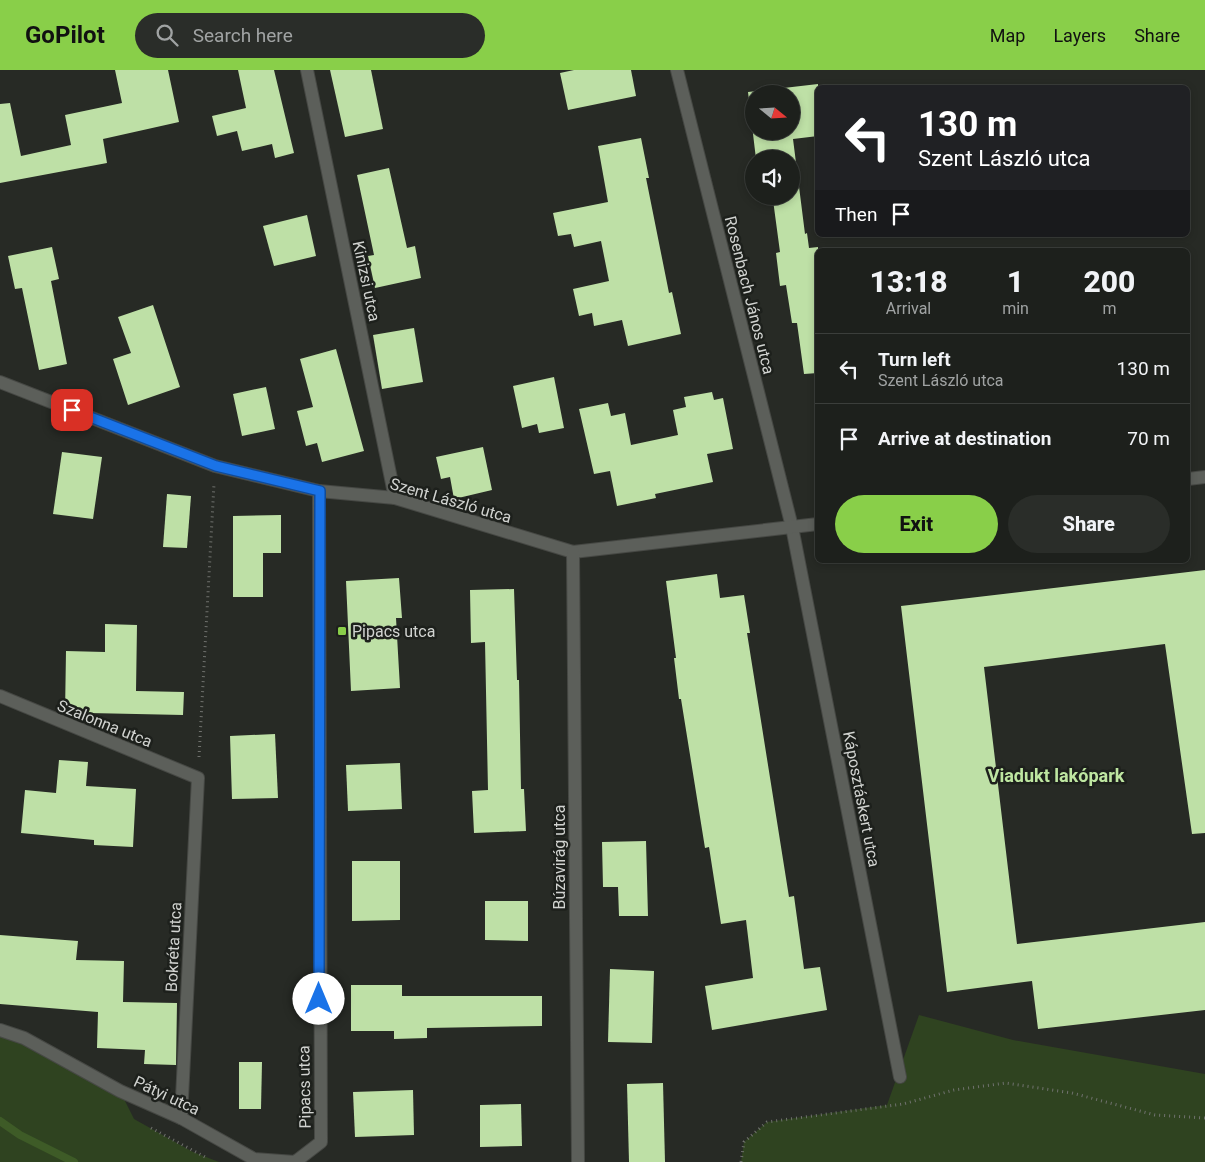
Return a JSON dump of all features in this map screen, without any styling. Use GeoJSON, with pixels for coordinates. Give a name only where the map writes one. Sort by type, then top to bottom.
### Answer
{"type":"FeatureCollection","features":[{"type":"Feature","properties":{"kind":"street","name":"Kinizsi utca"},"geometry":{"type":"LineString","coordinates":[[307,70],[395,498]]}},
{"type":"Feature","properties":{"kind":"street","name":"Rosenbach János utca"},"geometry":{"type":"LineString","coordinates":[[677,70],[792,527]]}},
{"type":"Feature","properties":{"kind":"street","name":"Szent László utca"},"geometry":{"type":"LineString","coordinates":[[0,382],[216,466],[320,491],[395,498],[573,552],[815,524]]}},
{"type":"Feature","properties":{"kind":"street"},"geometry":{"type":"LineString","coordinates":[[1190,479],[1205,477]]}},
{"type":"Feature","properties":{"kind":"street","name":"Pipacs utca"},"geometry":{"type":"LineString","coordinates":[[320,491],[321,1142]]}},
{"type":"Feature","properties":{"kind":"street","name":"Káposztáskert utca"},"geometry":{"type":"LineString","coordinates":[[792,527],[900,1077]]}},
{"type":"Feature","properties":{"kind":"street","name":"Búzavirág utca"},"geometry":{"type":"LineString","coordinates":[[573,552],[578,1162]]}},
{"type":"Feature","properties":{"kind":"street","name":"Szalonna utca"},"geometry":{"type":"LineString","coordinates":[[0,696],[198,778]]}},
{"type":"Feature","properties":{"kind":"street","name":"Bokréta utca"},"geometry":{"type":"LineString","coordinates":[[181,1118],[198,778]]}},
{"type":"Feature","properties":{"kind":"street","name":"Pátyi utca"},"geometry":{"type":"LineString","coordinates":[[0,1030],[24,1038],[120,1091],[181,1118],[254,1159],[295,1162],[321,1142]]}},
{"type":"Feature","properties":{"kind":"path"},"geometry":{"type":"LineString","coordinates":[[198,778],[216,466]]}},
{"type":"Feature","properties":{"kind":"path"},"geometry":{"type":"LineString","coordinates":[[741,1162],[744,1142],[767,1122],[903,1104],[954,1090],[1006,1083],[1072,1093],[1155,1115],[1205,1118]]}},
{"type":"Feature","properties":{"kind":"green space"},"geometry":{"type":"Polygon","coordinates":[[[919,1015],[1013,1040],[1205,1074],[1205,1162],[741,1162],[744,1142],[767,1122],[887,1105],[919,1015]]]}},
{"type":"Feature","properties":{"kind":"green space"},"geometry":{"type":"Polygon","coordinates":[[[0,1030],[120,1091],[134,1119],[193,1152],[219,1162],[0,1162],[0,1030]]]}},
{"type":"Feature","properties":{"kind":"building"},"geometry":{"type":"Polygon","coordinates":[[[115,70],[168,70],[179,122],[103,139],[107,163],[0,183],[0,104],[10,103],[21,156],[71,145],[65,115],[122,103],[115,70]]]}},
{"type":"Feature","properties":{"kind":"building"},"geometry":{"type":"Polygon","coordinates":[[[238,70],[274,70],[294,153],[275,158],[272,144],[242,151],[237,131],[217,136],[212,116],[246,108],[238,70]]]}},
{"type":"Feature","properties":{"kind":"building"},"geometry":{"type":"Polygon","coordinates":[[[330,70],[371,70],[383,129],[345,137],[330,70]]]}},
{"type":"Feature","properties":{"kind":"building"},"geometry":{"type":"Polygon","coordinates":[[[574,70],[631,70],[636,96],[568,110],[560,73],[574,70]]]}},
{"type":"Feature","properties":{"kind":"building"},"geometry":{"type":"Polygon","coordinates":[[[818,84],[815,85],[815,136],[800,138],[800,86],[818,84]]]}},
{"type":"Feature","properties":{"kind":"building"},"geometry":{"type":"Polygon","coordinates":[[[641,138],[649,178],[646,178],[669,293],[672,292],[681,334],[628,346],[622,320],[594,326],[592,313],[579,316],[573,289],[609,281],[601,241],[574,247],[571,234],[558,236],[553,213],[608,202],[598,146],[641,138]]]}},
{"type":"Feature","properties":{"kind":"building"},"geometry":{"type":"Polygon","coordinates":[[[754,140],[793,140],[794,150],[755,150],[754,140]]]}},
{"type":"Feature","properties":{"kind":"building"},"geometry":{"type":"Polygon","coordinates":[[[389,168],[407,248],[415,246],[421,278],[375,288],[368,256],[374,255],[357,175],[389,168]]]}},
{"type":"Feature","properties":{"kind":"building"},"geometry":{"type":"Polygon","coordinates":[[[800,194],[805,234],[807,233],[809,248],[818,247],[815,248],[815,373],[804,374],[797,323],[792,323],[786,285],[780,286],[776,253],[780,252],[774,205],[800,205],[800,194]]]}},
{"type":"Feature","properties":{"kind":"building"},"geometry":{"type":"Polygon","coordinates":[[[307,215],[316,256],[274,266],[263,226],[307,215]]]}},
{"type":"Feature","properties":{"kind":"building"},"geometry":{"type":"Polygon","coordinates":[[[52,247],[59,279],[51,281],[67,364],[39,370],[22,288],[15,289],[8,256],[52,247]]]}},
{"type":"Feature","properties":{"kind":"building"},"geometry":{"type":"Polygon","coordinates":[[[153,305],[180,387],[128,405],[113,359],[131,353],[118,317],[153,305]]]}},
{"type":"Feature","properties":{"kind":"building"},"geometry":{"type":"Polygon","coordinates":[[[414,328],[423,382],[382,389],[373,335],[414,328]]]}},
{"type":"Feature","properties":{"kind":"building"},"geometry":{"type":"Polygon","coordinates":[[[336,349],[364,451],[322,462],[317,443],[306,446],[297,411],[313,407],[300,359],[336,349]]]}},
{"type":"Feature","properties":{"kind":"building"},"geometry":{"type":"Polygon","coordinates":[[[554,377],[564,428],[539,433],[537,424],[522,428],[513,386],[554,377]]]}},
{"type":"Feature","properties":{"kind":"building"},"geometry":{"type":"Polygon","coordinates":[[[266,387],[275,429],[242,436],[233,394],[266,387]]]}},
{"type":"Feature","properties":{"kind":"building"},"geometry":{"type":"Polygon","coordinates":[[[712,392],[714,400],[723,398],[733,449],[707,454],[713,482],[655,494],[656,498],[617,506],[610,471],[594,474],[579,409],[608,403],[611,416],[625,413],[631,445],[678,435],[673,410],[686,407],[684,397],[712,392]]]}},
{"type":"Feature","properties":{"kind":"building"},"geometry":{"type":"Polygon","coordinates":[[[483,447],[492,490],[454,499],[450,477],[441,479],[436,457],[483,447]]]}},
{"type":"Feature","properties":{"kind":"building"},"geometry":{"type":"Polygon","coordinates":[[[62,452],[102,457],[93,519],[53,514],[62,452]]]}},
{"type":"Feature","properties":{"kind":"building"},"geometry":{"type":"Polygon","coordinates":[[[167,494],[191,496],[187,548],[163,547],[167,494]]]}},
{"type":"Feature","properties":{"kind":"building"},"geometry":{"type":"Polygon","coordinates":[[[281,515],[281,553],[263,553],[263,597],[233,597],[233,516],[281,515]]]}},
{"type":"Feature","properties":{"kind":"building"},"geometry":{"type":"Polygon","coordinates":[[[1205,570],[1205,833],[1192,834],[1165,644],[984,667],[1017,944],[1205,922],[1205,1010],[1038,1029],[1032,981],[947,992],[901,606],[1205,570]]]}},
{"type":"Feature","properties":{"kind":"building"},"geometry":{"type":"Polygon","coordinates":[[[717,574],[720,598],[744,595],[750,633],[747,633],[789,897],[794,896],[804,969],[820,967],[827,1010],[712,1030],[705,986],[753,978],[746,920],[721,924],[709,847],[705,848],[681,699],[679,699],[674,658],[676,658],[666,581],[717,574]]]}},
{"type":"Feature","properties":{"kind":"building"},"geometry":{"type":"Polygon","coordinates":[[[399,578],[402,618],[396,618],[400,688],[351,691],[346,581],[399,578]]]}},
{"type":"Feature","properties":{"kind":"building"},"geometry":{"type":"Polygon","coordinates":[[[514,589],[517,680],[519,680],[521,789],[524,789],[526,831],[474,833],[472,791],[488,790],[485,642],[471,643],[470,590],[514,589]]]}},
{"type":"Feature","properties":{"kind":"building"},"geometry":{"type":"Polygon","coordinates":[[[105,624],[137,625],[136,691],[184,692],[183,715],[89,713],[89,717],[73,717],[65,714],[66,651],[105,652],[105,624]]]}},
{"type":"Feature","properties":{"kind":"building"},"geometry":{"type":"Polygon","coordinates":[[[275,734],[278,798],[232,799],[230,736],[275,734]]]}},
{"type":"Feature","properties":{"kind":"building"},"geometry":{"type":"Polygon","coordinates":[[[59,760],[88,762],[86,786],[136,789],[133,847],[94,845],[94,840],[21,833],[25,790],[56,793],[59,760]]]}},
{"type":"Feature","properties":{"kind":"building"},"geometry":{"type":"Polygon","coordinates":[[[400,763],[402,809],[348,811],[346,765],[400,763]]]}},
{"type":"Feature","properties":{"kind":"building"},"geometry":{"type":"Polygon","coordinates":[[[646,841],[648,916],[619,916],[618,887],[603,887],[602,842],[646,841]]]}},
{"type":"Feature","properties":{"kind":"building"},"geometry":{"type":"Polygon","coordinates":[[[352,861],[400,861],[400,920],[352,921],[352,861]]]}},
{"type":"Feature","properties":{"kind":"building"},"geometry":{"type":"Polygon","coordinates":[[[485,901],[528,901],[528,941],[485,940],[485,901]]]}},
{"type":"Feature","properties":{"kind":"building"},"geometry":{"type":"Polygon","coordinates":[[[0,935],[78,941],[76,960],[124,961],[123,1002],[177,1003],[176,1065],[144,1064],[145,1050],[97,1048],[98,1012],[0,1004],[0,935]]]}},
{"type":"Feature","properties":{"kind":"building"},"geometry":{"type":"Polygon","coordinates":[[[610,969],[654,971],[652,1043],[608,1042],[610,969]]]}},
{"type":"Feature","properties":{"kind":"building"},"geometry":{"type":"Polygon","coordinates":[[[351,985],[402,985],[402,996],[542,996],[542,1026],[427,1028],[427,1038],[394,1039],[394,1031],[351,1031],[351,985]]]}},
{"type":"Feature","properties":{"kind":"building"},"geometry":{"type":"Polygon","coordinates":[[[239,1062],[262,1062],[261,1109],[239,1109],[239,1062]]]}},
{"type":"Feature","properties":{"kind":"building"},"geometry":{"type":"Polygon","coordinates":[[[663,1083],[665,1162],[629,1162],[627,1084],[663,1083]]]}},
{"type":"Feature","properties":{"kind":"building"},"geometry":{"type":"Polygon","coordinates":[[[413,1090],[414,1135],[355,1137],[353,1092],[413,1090]]]}},
{"type":"Feature","properties":{"kind":"building"},"geometry":{"type":"Polygon","coordinates":[[[521,1104],[522,1146],[480,1147],[480,1105],[521,1104]]]}},
{"type":"Feature","properties":{"kind":"waterway"},"geometry":{"type":"LineString","coordinates":[[0,1121],[20,1135],[74,1162]]}},
{"type":"Feature","properties":{"kind":"place","name":"Pipacs utca"},"geometry":{"type":"Point","coordinates":[342,631]}},
{"type":"Feature","properties":{"kind":"district","name":"Viadukt lakópark"},"geometry":{"type":"Point","coordinates":[1056,776]}},
{"type":"Feature","properties":{"kind":"route"},"geometry":{"type":"LineString","coordinates":[[72,410],[216,466],[320,491],[319,999]]}}]}
